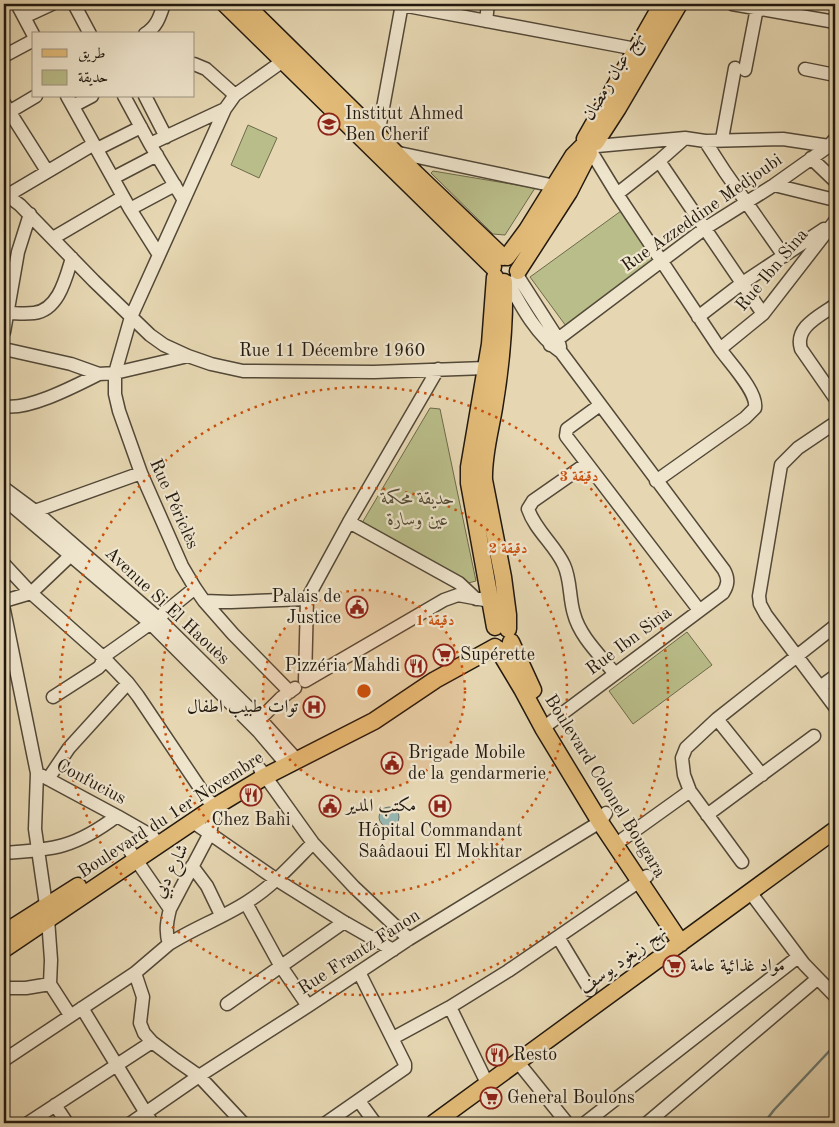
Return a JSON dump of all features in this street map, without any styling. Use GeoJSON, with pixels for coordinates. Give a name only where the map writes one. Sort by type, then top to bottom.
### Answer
{"type":"FeatureCollection","features":[{"type":"Feature","properties":{"kind":"main road"},"geometry":{"type":"LineString","coordinates":[[226,4],[283,60],[360,126],[378,135],[506,271],[502,353],[483,466],[506,600],[499,639]]}},
{"type":"Feature","properties":{"kind":"main road"},"geometry":{"type":"LineString","coordinates":[[245,4],[360,126],[506,271]]}},
{"type":"Feature","properties":{"kind":"main road","name":"نهج عبان رمضان"},"geometry":{"type":"LineString","coordinates":[[506,271],[569,192],[636,49],[662,4]]}},
{"type":"Feature","properties":{"kind":"main road","name":"نهج عبان رمضان"},"geometry":{"type":"LineString","coordinates":[[506,271],[522,239],[573,156],[590,147],[618,108],[679,4]]}},
{"type":"Feature","properties":{"kind":"main road","name":"Boulevard Colonel Bougara"},"geometry":{"type":"LineString","coordinates":[[506,271],[486,368],[469,467],[483,600],[499,639],[546,726],[643,879],[685,941]]}},
{"type":"Feature","properties":{"kind":"main road","name":"Boulevard du 1er Novembre"},"geometry":{"type":"LineString","coordinates":[[4,949],[47,912],[212,803],[289,759],[316,741],[373,710],[476,645],[499,639]]}},
{"type":"Feature","properties":{"kind":"main road","name":"Boulevard du 1er Novembre"},"geometry":{"type":"LineString","coordinates":[[156,840],[193,822],[212,803]]}},
{"type":"Feature","properties":{"kind":"main road","name":"Boulevard Colonel Bougara"},"geometry":{"type":"LineString","coordinates":[[603,817],[623,839],[643,879]]}},
{"type":"Feature","properties":{"kind":"main road","name":"نهج زيغود يوسف"},"geometry":{"type":"LineString","coordinates":[[434,1123],[835,830]]}},
{"type":"Feature","properties":{"kind":"main road","name":"Boulevard du 1er Novembre"},"geometry":{"type":"LineString","coordinates":[[4,933],[47,912]]}},
{"type":"Feature","properties":{"kind":"street"},"geometry":{"type":"LineString","coordinates":[[17,4],[32,34]]}},
{"type":"Feature","properties":{"kind":"street"},"geometry":{"type":"LineString","coordinates":[[24,17],[52,4]]}},
{"type":"Feature","properties":{"kind":"street"},"geometry":{"type":"LineString","coordinates":[[74,4],[89,32]]}},
{"type":"Feature","properties":{"kind":"street"},"geometry":{"type":"LineString","coordinates":[[153,32],[164,4]]}},
{"type":"Feature","properties":{"kind":"street"},"geometry":{"type":"LineString","coordinates":[[378,135],[402,4],[636,49]]}},
{"type":"Feature","properties":{"kind":"street"},"geometry":{"type":"LineString","coordinates":[[486,21],[488,4]]}},
{"type":"Feature","properties":{"kind":"street"},"geometry":{"type":"LineString","coordinates":[[732,4],[835,22]]}},
{"type":"Feature","properties":{"kind":"street"},"geometry":{"type":"LineString","coordinates":[[722,139],[757,8]]}},
{"type":"Feature","properties":{"kind":"street"},"geometry":{"type":"LineString","coordinates":[[4,56],[32,39]]}},
{"type":"Feature","properties":{"kind":"street"},"geometry":{"type":"LineString","coordinates":[[113,178],[153,150],[166,137],[225,108],[236,95],[283,60]]}},
{"type":"Feature","properties":{"kind":"street"},"geometry":{"type":"LineString","coordinates":[[195,64],[206,69],[236,95]]}},
{"type":"Feature","properties":{"kind":"street"},"geometry":{"type":"LineString","coordinates":[[805,69],[835,75]]}},
{"type":"Feature","properties":{"kind":"street"},"geometry":{"type":"LineString","coordinates":[[32,98],[6,108],[47,171]]}},
{"type":"Feature","properties":{"kind":"street"},"geometry":{"type":"LineString","coordinates":[[83,98],[70,101],[123,197],[159,255]]}},
{"type":"Feature","properties":{"kind":"street"},"geometry":{"type":"LineString","coordinates":[[146,98],[166,137]]}},
{"type":"Feature","properties":{"kind":"street"},"geometry":{"type":"LineString","coordinates":[[127,101],[183,200]]}},
{"type":"Feature","properties":{"kind":"street","name":"Rue Périclès"},"geometry":{"type":"LineString","coordinates":[[225,108],[131,317],[115,373],[115,394],[119,412],[141,473],[182,566],[204,601],[233,634],[290,692]]}},
{"type":"Feature","properties":{"kind":"street"},"geometry":{"type":"LineString","coordinates":[[6,194],[95,146],[141,127]]}},
{"type":"Feature","properties":{"kind":"street"},"geometry":{"type":"LineString","coordinates":[[617,194],[685,138]]}},
{"type":"Feature","properties":{"kind":"street"},"geometry":{"type":"LineString","coordinates":[[656,481],[745,418],[755,408],[755,398],[698,317],[617,194],[590,147],[685,138],[705,140],[783,139],[832,142]]}},
{"type":"Feature","properties":{"kind":"street"},"geometry":{"type":"LineString","coordinates":[[705,140],[745,202],[784,256]]}},
{"type":"Feature","properties":{"kind":"street","name":"Rue Azzeddine Medjoubi"},"geometry":{"type":"LineString","coordinates":[[556,345],[589,317],[704,229],[774,185],[832,142]]}},
{"type":"Feature","properties":{"kind":"street"},"geometry":{"type":"LineString","coordinates":[[394,152],[554,186]]}},
{"type":"Feature","properties":{"kind":"street"},"geometry":{"type":"LineString","coordinates":[[811,158],[835,181]]}},
{"type":"Feature","properties":{"kind":"street"},"geometry":{"type":"LineString","coordinates":[[659,161],[762,314]]}},
{"type":"Feature","properties":{"kind":"street"},"geometry":{"type":"LineString","coordinates":[[130,208],[175,185]]}},
{"type":"Feature","properties":{"kind":"street"},"geometry":{"type":"LineString","coordinates":[[774,185],[824,199],[835,200]]}},
{"type":"Feature","properties":{"kind":"street","name":"Rue 11 Décembre 1960"},"geometry":{"type":"LineString","coordinates":[[6,194],[30,214],[131,317],[157,340],[188,356],[211,364],[243,370],[374,372],[486,368]]}},
{"type":"Feature","properties":{"kind":"street"},"geometry":{"type":"LineString","coordinates":[[52,238],[123,197]]}},
{"type":"Feature","properties":{"kind":"street"},"geometry":{"type":"LineString","coordinates":[[4,332],[10,259],[30,214]]}},
{"type":"Feature","properties":{"kind":"street"},"geometry":{"type":"LineString","coordinates":[[698,317],[741,284],[835,222]]}},
{"type":"Feature","properties":{"kind":"street","name":"Rue Ibn Sina"},"geometry":{"type":"LineString","coordinates":[[720,348],[762,314],[835,222]]}},
{"type":"Feature","properties":{"kind":"street"},"geometry":{"type":"LineString","coordinates":[[6,313],[35,313],[44,310],[62,289],[72,258]]}},
{"type":"Feature","properties":{"kind":"street","name":"Rue Ibn Sina"},"geometry":{"type":"LineString","coordinates":[[506,271],[521,305],[556,345],[728,576],[723,593],[546,726]]}},
{"type":"Feature","properties":{"kind":"street"},"geometry":{"type":"LineString","coordinates":[[835,305],[806,328],[799,337],[801,350],[835,398]]}},
{"type":"Feature","properties":{"kind":"street"},"geometry":{"type":"LineString","coordinates":[[4,349],[71,364],[99,374]]}},
{"type":"Feature","properties":{"kind":"street"},"geometry":{"type":"LineString","coordinates":[[4,406],[14,407],[30,404],[99,374],[115,373],[188,356]]}},
{"type":"Feature","properties":{"kind":"street"},"geometry":{"type":"LineString","coordinates":[[305,681],[307,599],[349,522],[438,369]]}},
{"type":"Feature","properties":{"kind":"street"},"geometry":{"type":"LineString","coordinates":[[600,405],[565,432],[567,439],[699,610]]}},
{"type":"Feature","properties":{"kind":"street"},"geometry":{"type":"LineString","coordinates":[[835,423],[786,458],[780,465],[759,596],[760,604],[766,616],[835,707]]}},
{"type":"Feature","properties":{"kind":"street"},"geometry":{"type":"LineString","coordinates":[[586,464],[533,501],[528,509],[564,565],[577,623],[615,674]]}},
{"type":"Feature","properties":{"kind":"street"},"geometry":{"type":"LineString","coordinates":[[35,512],[141,473]]}},
{"type":"Feature","properties":{"kind":"street","name":"Avenue Si El Haouès"},"geometry":{"type":"LineString","coordinates":[[4,488],[35,512],[260,719],[289,759]]}},
{"type":"Feature","properties":{"kind":"street","name":"Avenue Si El Haouès"},"geometry":{"type":"LineString","coordinates":[[4,499],[70,555],[154,620],[289,759]]}},
{"type":"Feature","properties":{"kind":"street"},"geometry":{"type":"LineString","coordinates":[[349,522],[459,583],[483,600]]}},
{"type":"Feature","properties":{"kind":"street"},"geometry":{"type":"LineString","coordinates":[[4,601],[31,592],[70,555]]}},
{"type":"Feature","properties":{"kind":"street"},"geometry":{"type":"LineString","coordinates":[[4,564],[31,592],[103,657],[128,683],[212,803]]}},
{"type":"Feature","properties":{"kind":"street"},"geometry":{"type":"LineString","coordinates":[[53,697],[98,668],[103,657],[195,588]]}},
{"type":"Feature","properties":{"kind":"street"},"geometry":{"type":"LineString","coordinates":[[260,719],[273,704],[305,681],[444,600],[458,595],[483,600]]}},
{"type":"Feature","properties":{"kind":"street"},"geometry":{"type":"LineString","coordinates":[[204,601],[231,602],[307,599]]}},
{"type":"Feature","properties":{"kind":"street"},"geometry":{"type":"LineString","coordinates":[[4,610],[42,776]]}},
{"type":"Feature","properties":{"kind":"street"},"geometry":{"type":"LineString","coordinates":[[742,862],[690,791],[684,775],[682,758],[686,748],[717,719],[835,626]]}},
{"type":"Feature","properties":{"kind":"street"},"geometry":{"type":"LineString","coordinates":[[820,687],[835,676]]}},
{"type":"Feature","properties":{"kind":"street"},"geometry":{"type":"LineString","coordinates":[[42,776],[128,683]]}},
{"type":"Feature","properties":{"kind":"street"},"geometry":{"type":"LineString","coordinates":[[717,719],[762,775]]}},
{"type":"Feature","properties":{"kind":"street"},"geometry":{"type":"LineString","coordinates":[[707,815],[814,736]]}},
{"type":"Feature","properties":{"kind":"street"},"geometry":{"type":"LineString","coordinates":[[262,773],[313,843],[354,887],[409,939]]}},
{"type":"Feature","properties":{"kind":"street","name":"Confucius"},"geometry":{"type":"LineString","coordinates":[[50,984],[51,960],[47,912],[35,829],[42,776],[117,816],[156,840]]}},
{"type":"Feature","properties":{"kind":"street"},"geometry":{"type":"LineString","coordinates":[[623,839],[690,791]]}},
{"type":"Feature","properties":{"kind":"street","name":"شارع دبي"},"geometry":{"type":"LineString","coordinates":[[169,944],[166,935],[170,909],[210,833],[212,803]]}},
{"type":"Feature","properties":{"kind":"street"},"geometry":{"type":"LineString","coordinates":[[4,853],[56,848],[94,833],[117,816]]}},
{"type":"Feature","properties":{"kind":"street","name":"Rue Frantz Fanon"},"geometry":{"type":"LineString","coordinates":[[132,1123],[149,1118],[200,1076],[409,939],[603,817]]}},
{"type":"Feature","properties":{"kind":"street"},"geometry":{"type":"LineString","coordinates":[[193,822],[277,880],[393,950]]}},
{"type":"Feature","properties":{"kind":"street"},"geometry":{"type":"LineString","coordinates":[[4,1060],[136,973],[169,944],[188,932],[246,903],[277,880],[313,843]]}},
{"type":"Feature","properties":{"kind":"street"},"geometry":{"type":"LineString","coordinates":[[132,856],[170,909]]}},
{"type":"Feature","properties":{"kind":"street"},"geometry":{"type":"LineString","coordinates":[[192,866],[207,886],[221,915]]}},
{"type":"Feature","properties":{"kind":"street"},"geometry":{"type":"LineString","coordinates":[[392,1038],[450,1007],[643,879]]}},
{"type":"Feature","properties":{"kind":"street"},"geometry":{"type":"LineString","coordinates":[[750,892],[798,957],[832,993]]}},
{"type":"Feature","properties":{"kind":"street"},"geometry":{"type":"LineString","coordinates":[[246,903],[280,965],[308,1006]]}},
{"type":"Feature","properties":{"kind":"street"},"geometry":{"type":"LineString","coordinates":[[227,1004],[280,965],[344,922]]}},
{"type":"Feature","properties":{"kind":"street"},"geometry":{"type":"LineString","coordinates":[[558,937],[590,990]]}},
{"type":"Feature","properties":{"kind":"street"},"geometry":{"type":"LineString","coordinates":[[585,1123],[798,957]]}},
{"type":"Feature","properties":{"kind":"street"},"geometry":{"type":"LineString","coordinates":[[326,1123],[405,1068],[405,1064],[359,972]]}},
{"type":"Feature","properties":{"kind":"street"},"geometry":{"type":"LineString","coordinates":[[136,973],[143,997],[140,1022],[144,1033],[152,1042],[200,1076],[243,1123]]}},
{"type":"Feature","properties":{"kind":"street"},"geometry":{"type":"LineString","coordinates":[[647,1123],[817,979]]}},
{"type":"Feature","properties":{"kind":"street"},"geometry":{"type":"LineString","coordinates":[[4,988],[26,988],[50,984],[70,1015]]}},
{"type":"Feature","properties":{"kind":"street"},"geometry":{"type":"LineString","coordinates":[[450,1007],[487,1083]]}},
{"type":"Feature","properties":{"kind":"street"},"geometry":{"type":"LineString","coordinates":[[82,1008],[149,1118]]}},
{"type":"Feature","properties":{"kind":"street"},"geometry":{"type":"LineString","coordinates":[[28,1123],[152,1042]]}},
{"type":"Feature","properties":{"kind":"street"},"geometry":{"type":"LineString","coordinates":[[517,1061],[567,1123]]}},
{"type":"Feature","properties":{"kind":"street"},"geometry":{"type":"LineString","coordinates":[[359,1101],[375,1123]]}},
{"type":"Feature","properties":{"kind":"street"},"geometry":{"type":"LineString","coordinates":[[55,1105],[67,1123]]}},
{"type":"Feature","properties":{"kind":"green space"},"geometry":{"type":"Polygon","coordinates":[[[248,125],[277,138],[259,178],[231,165],[248,125]]]}},
{"type":"Feature","properties":{"kind":"green space"},"geometry":{"type":"Polygon","coordinates":[[[433,171],[535,188],[505,235],[493,234],[431,173],[433,171]]]}},
{"type":"Feature","properties":{"kind":"green space"},"geometry":{"type":"Polygon","coordinates":[[[621,211],[656,261],[566,326],[530,277],[621,211]]]}},
{"type":"Feature","properties":{"kind":"green space","name":"حديقة محكمة عين وسارة"},"geometry":{"type":"Polygon","coordinates":[[[430,408],[440,409],[476,581],[464,584],[362,523],[430,408]]]}},
{"type":"Feature","properties":{"kind":"green space"},"geometry":{"type":"Polygon","coordinates":[[[687,632],[712,665],[633,724],[609,691],[687,632]]]}},
{"type":"Feature","properties":{"kind":"water"},"geometry":{"type":"Polygon","coordinates":[[[385,807],[393,807],[399,813],[399,821],[393,827],[385,827],[379,821],[379,813],[385,807]]]}},
{"type":"Feature","properties":{"kind":"waterway"},"geometry":{"type":"LineString","coordinates":[[764,1123],[835,1045]]}},
{"type":"Feature","properties":{"kind":"place","name":"Institut Ahmed Ben Cherif"},"geometry":{"type":"Point","coordinates":[329,124]}},
{"type":"Feature","properties":{"kind":"place","name":"Palais de Justice"},"geometry":{"type":"Point","coordinates":[357,607]}},
{"type":"Feature","properties":{"kind":"place","name":"Supérette"},"geometry":{"type":"Point","coordinates":[444,655]}},
{"type":"Feature","properties":{"kind":"place","name":"Pizzéria Mahdi"},"geometry":{"type":"Point","coordinates":[416,666]}},
{"type":"Feature","properties":{"kind":"place","name":"توات طبيب اطفال"},"geometry":{"type":"Point","coordinates":[314,707]}},
{"type":"Feature","properties":{"kind":"place","name":"Brigade Mobile de la gendarmerie"},"geometry":{"type":"Point","coordinates":[392,763]}},
{"type":"Feature","properties":{"kind":"place","name":"Chez Bahi"},"geometry":{"type":"Point","coordinates":[251,795]}},
{"type":"Feature","properties":{"kind":"place","name":"مكتب المدير"},"geometry":{"type":"Point","coordinates":[330,806]}},
{"type":"Feature","properties":{"kind":"place","name":"Hôpital Commandant Saâdaoui El Mokhtar"},"geometry":{"type":"Point","coordinates":[440,806]}},
{"type":"Feature","properties":{"kind":"place","name":"مواد غذائية عامة"},"geometry":{"type":"Point","coordinates":[674,966]}},
{"type":"Feature","properties":{"kind":"place","name":"Resto"},"geometry":{"type":"Point","coordinates":[497,1055]}},
{"type":"Feature","properties":{"kind":"place","name":"General Boulons"},"geometry":{"type":"Point","coordinates":[491,1098]}}]}
